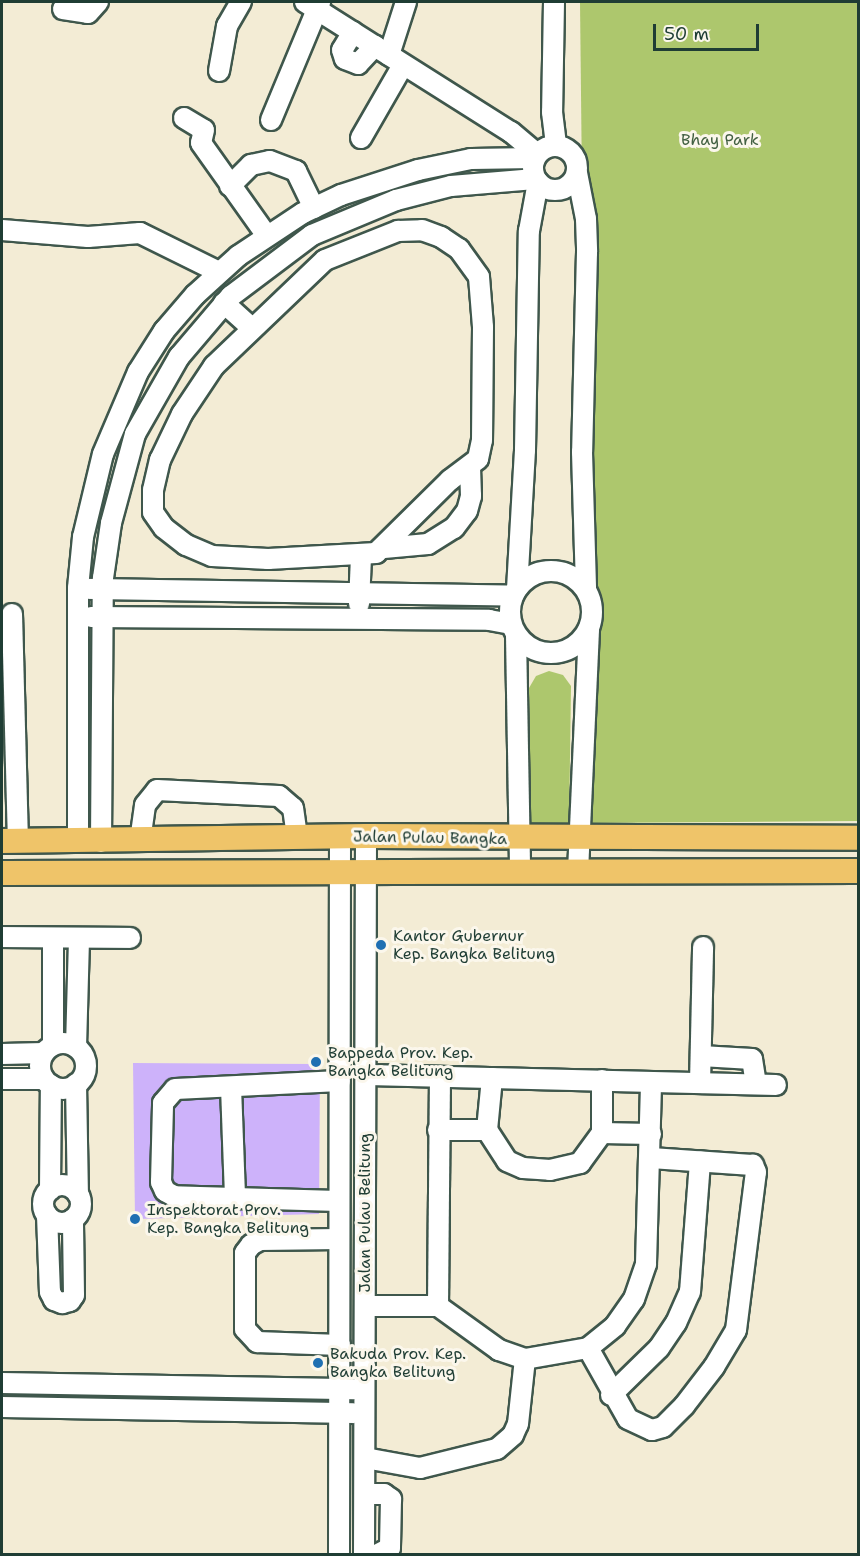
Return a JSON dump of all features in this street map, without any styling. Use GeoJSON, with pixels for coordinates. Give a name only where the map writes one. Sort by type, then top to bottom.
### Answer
{"type":"FeatureCollection","features":[{"type":"Feature","properties":{"kind":"main road","name":"Jalan Pulau Bangka"},"geometry":{"type":"LineString","coordinates":[[10,842],[340,836],[520,839],[579,837],[858,838]]}},
{"type":"Feature","properties":{"kind":"main road","name":"Jalan Pulau Bangka"},"geometry":{"type":"LineString","coordinates":[[2,873],[520,869],[578,872],[852,871]]}},
{"type":"Feature","properties":{"kind":"street"},"geometry":{"type":"LineString","coordinates":[[63,9],[88,13],[99,2]]}},
{"type":"Feature","properties":{"kind":"street"},"geometry":{"type":"LineString","coordinates":[[219,71],[227,26],[240,2]]}},
{"type":"Feature","properties":{"kind":"street"},"geometry":{"type":"LineString","coordinates":[[361,138],[406,2]]}},
{"type":"Feature","properties":{"kind":"street"},"geometry":{"type":"LineString","coordinates":[[554,2],[552,112],[556,145]]}},
{"type":"Feature","properties":{"kind":"street"},"geometry":{"type":"LineString","coordinates":[[271,120],[314,4],[353,32],[511,132],[536,156],[537,181],[529,231],[525,450],[513,629],[520,869]]}},
{"type":"Feature","properties":{"kind":"street"},"geometry":{"type":"LineString","coordinates":[[353,32],[342,50],[345,59],[358,64],[389,55]]}},
{"type":"Feature","properties":{"kind":"street"},"geometry":{"type":"LineString","coordinates":[[184,118],[204,130],[201,143],[267,236]]}},
{"type":"Feature","properties":{"kind":"street"},"geometry":{"type":"LineString","coordinates":[[90,842],[78,588],[90,496],[120,411],[164,332],[219,272],[267,236],[341,195],[418,170],[485,157],[536,156],[556,145]]}},
{"type":"Feature","properties":{"kind":"street"},"geometry":{"type":"LineString","coordinates":[[556,145],[574,156],[586,219],[587,252],[582,452],[586,590],[592,604],[578,872]]}},
{"type":"Feature","properties":{"kind":"street"},"geometry":{"type":"LineString","coordinates":[[230,186],[251,165],[270,161],[296,171],[314,208]]}},
{"type":"Feature","properties":{"kind":"street"},"geometry":{"type":"LineString","coordinates":[[90,842],[103,589],[111,523],[135,434],[179,357],[224,303],[268,264],[312,235],[355,214],[451,186],[537,181],[549,189],[562,189],[577,173]]}},
{"type":"Feature","properties":{"kind":"street"},"geometry":{"type":"LineString","coordinates":[[2,230],[88,237],[140,233],[219,272]]}},
{"type":"Feature","properties":{"kind":"street"},"geometry":{"type":"LineString","coordinates":[[384,548],[450,480],[470,466],[482,452],[483,327],[479,277],[470,260],[441,237],[422,230],[398,231],[325,260],[251,327],[214,366],[182,414],[160,460],[153,490],[153,512],[164,528],[186,545],[212,556],[268,559],[361,556],[384,548],[428,544],[454,528],[467,511],[471,496],[470,466]]}},
{"type":"Feature","properties":{"kind":"street"},"geometry":{"type":"LineString","coordinates":[[224,303],[251,327]]}},
{"type":"Feature","properties":{"kind":"street"},"geometry":{"type":"LineString","coordinates":[[358,619],[361,556]]}},
{"type":"Feature","properties":{"kind":"street"},"geometry":{"type":"LineString","coordinates":[[78,588],[359,593],[515,592],[528,577],[551,571],[567,574],[586,590]]}},
{"type":"Feature","properties":{"kind":"street"},"geometry":{"type":"LineString","coordinates":[[10,842],[12,614]]}},
{"type":"Feature","properties":{"kind":"street"},"geometry":{"type":"LineString","coordinates":[[78,617],[489,620],[513,629],[534,650],[558,653],[573,647],[589,628]]}},
{"type":"Feature","properties":{"kind":"street"},"geometry":{"type":"LineString","coordinates":[[140,841],[145,806],[157,790],[279,796],[293,808],[297,837]]}},
{"type":"Feature","properties":{"kind":"street","name":"Jalan Pulau Belitung"},"geometry":{"type":"LineString","coordinates":[[339,1554],[341,1413],[338,1201],[340,836]]}},
{"type":"Feature","properties":{"kind":"street","name":"Jalan Pulau Belitung"},"geometry":{"type":"LineString","coordinates":[[364,1554],[366,1390],[364,1168],[368,1075],[366,836]]}},
{"type":"Feature","properties":{"kind":"street"},"geometry":{"type":"LineString","coordinates":[[2,937],[130,938]]}},
{"type":"Feature","properties":{"kind":"street"},"geometry":{"type":"LineString","coordinates":[[53,938],[48,1049],[40,1063],[48,1082],[50,1190],[44,1202],[47,1215],[50,1292],[54,1300],[62,1303],[70,1301],[74,1295],[73,1219],[81,1208],[78,1194],[76,1084]]}},
{"type":"Feature","properties":{"kind":"street"},"geometry":{"type":"LineString","coordinates":[[2,1078],[48,1082],[68,1088],[76,1084],[85,1070],[82,1053],[76,1047],[79,938]]}},
{"type":"Feature","properties":{"kind":"street"},"geometry":{"type":"LineString","coordinates":[[700,1083],[703,947]]}},
{"type":"Feature","properties":{"kind":"street"},"geometry":{"type":"LineString","coordinates":[[2,1054],[76,1047]]}},
{"type":"Feature","properties":{"kind":"street"},"geometry":{"type":"LineString","coordinates":[[368,1075],[766,1084],[752,1059],[701,1056]]}},
{"type":"Feature","properties":{"kind":"street"},"geometry":{"type":"LineString","coordinates":[[438,1306],[440,1077]]}},
{"type":"Feature","properties":{"kind":"street"},"geometry":{"type":"LineString","coordinates":[[492,1078],[487,1130],[507,1161],[523,1168],[550,1170],[580,1163],[602,1133],[602,1080]]}},
{"type":"Feature","properties":{"kind":"street"},"geometry":{"type":"LineString","coordinates":[[338,1201],[174,1196],[165,1191],[161,1182],[163,1103],[167,1095],[175,1089],[340,1081]]}},
{"type":"Feature","properties":{"kind":"street"},"geometry":{"type":"LineString","coordinates":[[365,1306],[438,1306],[490,1344],[525,1359],[588,1348],[615,1326],[634,1299],[646,1264],[651,1158],[651,1082]]}},
{"type":"Feature","properties":{"kind":"street"},"geometry":{"type":"LineString","coordinates":[[231,1087],[235,1198]]}},
{"type":"Feature","properties":{"kind":"street"},"geometry":{"type":"LineString","coordinates":[[438,1130],[487,1130]]}},
{"type":"Feature","properties":{"kind":"street"},"geometry":{"type":"LineString","coordinates":[[602,1133],[651,1134]]}},
{"type":"Feature","properties":{"kind":"street"},"geometry":{"type":"LineString","coordinates":[[588,1348],[611,1395],[628,1419],[652,1430],[663,1427],[714,1367],[736,1330],[756,1172],[746,1163],[651,1158]]}},
{"type":"Feature","properties":{"kind":"street"},"geometry":{"type":"LineString","coordinates":[[611,1395],[659,1348],[676,1323],[690,1292],[700,1161]]}},
{"type":"Feature","properties":{"kind":"street"},"geometry":{"type":"LineString","coordinates":[[50,1190],[67,1186],[78,1194]]}},
{"type":"Feature","properties":{"kind":"street"},"geometry":{"type":"LineString","coordinates":[[47,1215],[59,1223],[73,1219]]}},
{"type":"Feature","properties":{"kind":"street"},"geometry":{"type":"LineString","coordinates":[[339,1239],[260,1240],[251,1245],[246,1253],[245,1329],[257,1342],[340,1344]]}},
{"type":"Feature","properties":{"kind":"street"},"geometry":{"type":"LineString","coordinates":[[365,1458],[420,1468],[497,1449],[513,1435],[518,1424],[525,1359]]}},
{"type":"Feature","properties":{"kind":"street"},"geometry":{"type":"LineString","coordinates":[[2,1383],[366,1390]]}},
{"type":"Feature","properties":{"kind":"street"},"geometry":{"type":"LineString","coordinates":[[2,1407],[365,1413]]}},
{"type":"Feature","properties":{"kind":"street"},"geometry":{"type":"LineString","coordinates":[[365,1494],[384,1494],[391,1499],[390,1548],[378,1554]]}},
{"type":"Feature","properties":{"kind":"green space","name":"Bhay Park"},"geometry":{"type":"Polygon","coordinates":[[[580,2],[858,2],[858,821],[589,823],[580,2]]]}},
{"type":"Feature","properties":{"kind":"green space"},"geometry":{"type":"Polygon","coordinates":[[[549,671],[563,675],[571,686],[569,828],[530,828],[529,688],[536,676],[549,671]]]}},
{"type":"Feature","properties":{"kind":"building"},"geometry":{"type":"Polygon","coordinates":[[[133,1063],[320,1064],[319,1214],[135,1219],[133,1063]]]}},
{"type":"Feature","properties":{"kind":"place","name":"Kantor Gubernur Kep. Bangka Belitung"},"geometry":{"type":"Point","coordinates":[381,945]}},
{"type":"Feature","properties":{"kind":"place","name":"Bappeda Prov. Kep. Bangka Belitung"},"geometry":{"type":"Point","coordinates":[316,1062]}},
{"type":"Feature","properties":{"kind":"place","name":"Inspektorat Prov. Kep. Bangka Belitung"},"geometry":{"type":"Point","coordinates":[135,1219]}},
{"type":"Feature","properties":{"kind":"place","name":"Bakuda Prov. Kep. Bangka Belitung"},"geometry":{"type":"Point","coordinates":[318,1363]}}]}
